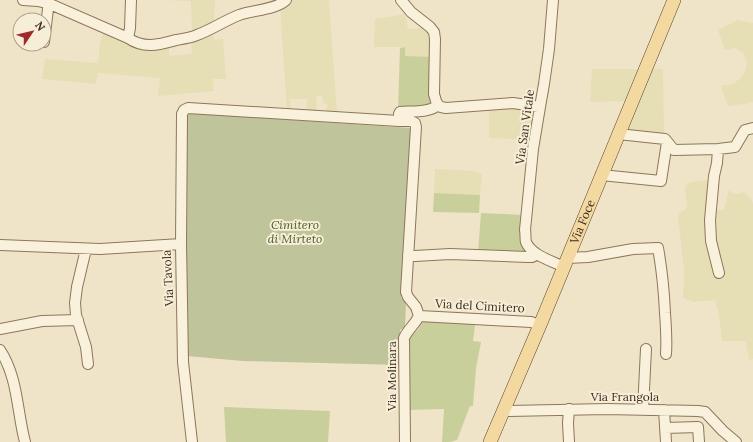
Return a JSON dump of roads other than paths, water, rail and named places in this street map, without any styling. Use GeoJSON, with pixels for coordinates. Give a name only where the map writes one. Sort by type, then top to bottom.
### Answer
{"type":"FeatureCollection","features":[{"type":"Feature","properties":{"kind":"main road","name":"Via Foce"},"geometry":{"type":"LineString","coordinates":[[490,442],[674,0]]}},
{"type":"Feature","properties":{"kind":"street"},"geometry":{"type":"LineString","coordinates":[[23,0],[38,1],[50,4],[144,45],[157,45],[196,36],[239,15],[277,5],[286,0]]}},
{"type":"Feature","properties":{"kind":"street"},"geometry":{"type":"LineString","coordinates":[[128,38],[130,28],[131,0]]}},
{"type":"Feature","properties":{"kind":"street"},"geometry":{"type":"LineString","coordinates":[[401,0],[411,12],[434,32],[434,94],[438,105],[446,108],[513,103],[540,107]]}},
{"type":"Feature","properties":{"kind":"street","name":"Via San Vitale"},"geometry":{"type":"LineString","coordinates":[[553,0],[549,49],[534,149],[526,242],[530,249],[537,254],[565,263]]}},
{"type":"Feature","properties":{"kind":"street"},"geometry":{"type":"LineString","coordinates":[[48,12],[50,4]]}},
{"type":"Feature","properties":{"kind":"street"},"geometry":{"type":"LineString","coordinates":[[399,121],[400,112],[430,110],[438,105]]}},
{"type":"Feature","properties":{"kind":"street"},"geometry":{"type":"LineString","coordinates":[[181,244],[182,114],[184,110],[188,108],[415,123],[416,127],[406,292],[416,307],[419,316]]}},
{"type":"Feature","properties":{"kind":"street"},"geometry":{"type":"LineString","coordinates":[[618,134],[665,139],[674,150],[718,150],[735,147],[745,130],[753,128]]}},
{"type":"Feature","properties":{"kind":"street"},"geometry":{"type":"LineString","coordinates":[[601,175],[661,181],[667,142]]}},
{"type":"Feature","properties":{"kind":"street"},"geometry":{"type":"LineString","coordinates":[[718,150],[710,220],[711,241],[719,273]]}},
{"type":"Feature","properties":{"kind":"street","name":"Via Tavola"},"geometry":{"type":"LineString","coordinates":[[0,245],[100,249],[181,244],[183,362],[192,442]]}},
{"type":"Feature","properties":{"kind":"street"},"geometry":{"type":"LineString","coordinates":[[565,263],[588,257],[633,249],[658,248],[661,263],[664,300],[667,341],[666,354]]}},
{"type":"Feature","properties":{"kind":"street"},"geometry":{"type":"LineString","coordinates":[[86,249],[75,302],[76,315],[86,347],[88,364]]}},
{"type":"Feature","properties":{"kind":"street"},"geometry":{"type":"LineString","coordinates":[[408,255],[450,254],[532,257],[537,254]]}},
{"type":"Feature","properties":{"kind":"street","name":"Via del Cimitero"},"geometry":{"type":"LineString","coordinates":[[419,316],[531,322],[540,325]]}},
{"type":"Feature","properties":{"kind":"street","name":"Via Molinara"},"geometry":{"type":"LineString","coordinates":[[405,442],[403,368],[404,338],[407,332],[415,324],[419,316]]}},
{"type":"Feature","properties":{"kind":"street"},"geometry":{"type":"LineString","coordinates":[[0,329],[42,321],[78,320]]}},
{"type":"Feature","properties":{"kind":"street"},"geometry":{"type":"LineString","coordinates":[[643,410],[646,349]]}},
{"type":"Feature","properties":{"kind":"street"},"geometry":{"type":"LineString","coordinates":[[0,350],[9,367],[14,382],[25,442]]}},
{"type":"Feature","properties":{"kind":"street"},"geometry":{"type":"LineString","coordinates":[[569,409],[568,423],[570,442]]}},
{"type":"Feature","properties":{"kind":"street","name":"Via Frangola"},"geometry":{"type":"LineString","coordinates":[[502,411],[569,409],[698,410],[705,412],[736,442]]}},
{"type":"Feature","properties":{"kind":"street"},"geometry":{"type":"LineString","coordinates":[[664,410],[666,442]]}},
{"type":"Feature","properties":{"kind":"street"},"geometry":{"type":"LineString","coordinates":[[665,428],[698,427],[698,442]]}},
{"type":"Feature","properties":{"kind":"park label","name":"Cimitero di Mirteto"},"geometry":{"type":"Point","coordinates":[295,232]}}]}
